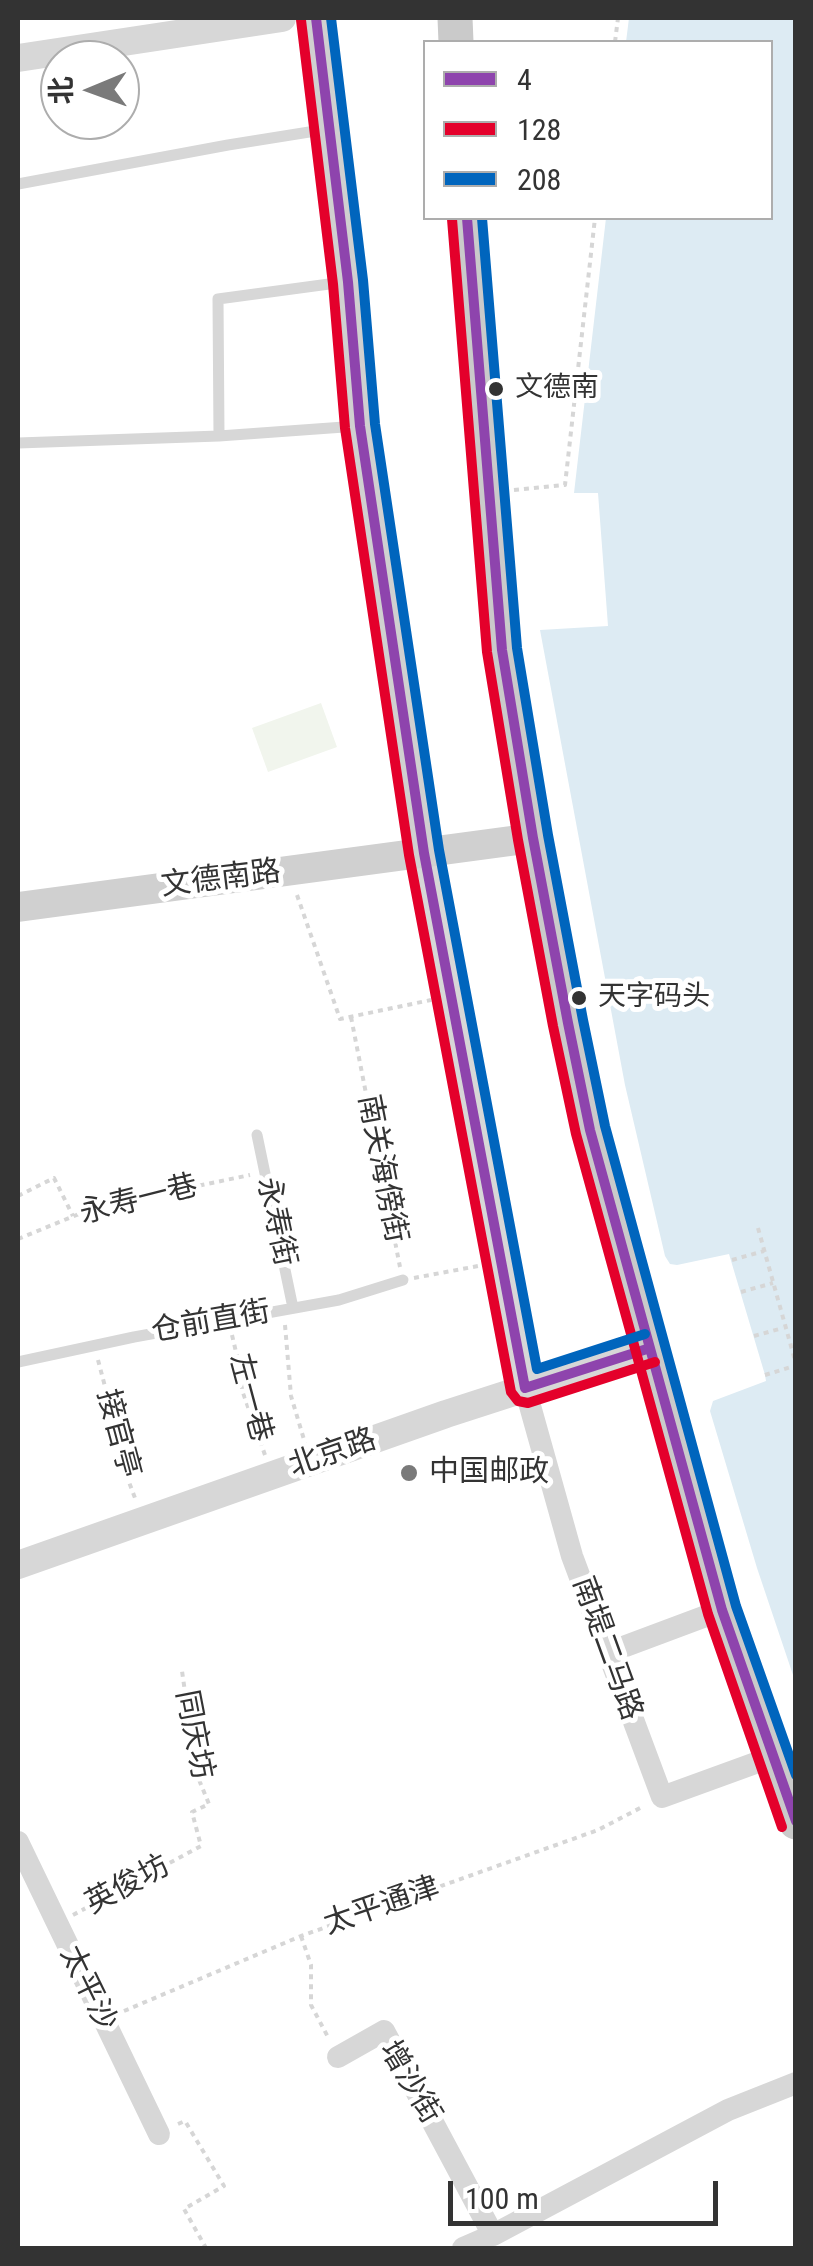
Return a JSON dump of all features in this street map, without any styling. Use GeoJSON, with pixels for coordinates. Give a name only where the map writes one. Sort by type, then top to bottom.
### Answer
{"type":"FeatureCollection","features":[{"type":"Feature","properties":{"kind":"main road"},"geometry":{"type":"LineString","coordinates":[[316,18],[348,282],[360,426],[424,854]]}},
{"type":"Feature","properties":{"kind":"main road"},"geometry":{"type":"LineString","coordinates":[[467,220],[502,650],[590,1130],[650,1348],[772,1757],[796,1822]]}},
{"type":"Feature","properties":{"kind":"main road","name":"文德南路"},"geometry":{"type":"LineString","coordinates":[[18,907],[424,854],[531,824]]}},
{"type":"Feature","properties":{"kind":"main road"},"geometry":{"type":"LineString","coordinates":[[729,1607],[796,1784]]}},
{"type":"Feature","properties":{"kind":"street"},"geometry":{"type":"LineString","coordinates":[[18,58],[282,18]]}},
{"type":"Feature","properties":{"kind":"street"},"geometry":{"type":"LineString","coordinates":[[424,854],[525,1388]]}},
{"type":"Feature","properties":{"kind":"street","name":"北京路"},"geometry":{"type":"LineString","coordinates":[[18,1565],[650,1348]]}},
{"type":"Feature","properties":{"kind":"street","name":"南堤二马路"},"geometry":{"type":"LineString","coordinates":[[525,1388],[572,1556],[662,1797]]}},
{"type":"Feature","properties":{"kind":"street"},"geometry":{"type":"LineString","coordinates":[[607,1653],[729,1607]]}},
{"type":"Feature","properties":{"kind":"street"},"geometry":{"type":"LineString","coordinates":[[662,1797],[772,1757]]}},
{"type":"Feature","properties":{"kind":"street","name":"太平沙"},"geometry":{"type":"LineString","coordinates":[[18,1842],[159,2134]]}},
{"type":"Feature","properties":{"kind":"street","name":"增沙街"},"geometry":{"type":"LineString","coordinates":[[338,2057],[384,2032],[493,2235]]}},
{"type":"Feature","properties":{"kind":"street"},"geometry":{"type":"LineString","coordinates":[[462,2248],[728,2110],[796,2083]]}},
{"type":"Feature","properties":{"kind":"lane"},"geometry":{"type":"LineString","coordinates":[[18,184],[330,129]]}},
{"type":"Feature","properties":{"kind":"lane"},"geometry":{"type":"LineString","coordinates":[[218,436],[218,299],[348,282]]}},
{"type":"Feature","properties":{"kind":"lane"},"geometry":{"type":"LineString","coordinates":[[18,443],[360,426]]}},
{"type":"Feature","properties":{"kind":"lane","name":"永寿街"},"geometry":{"type":"LineString","coordinates":[[256,1135],[288,1309]]}},
{"type":"Feature","properties":{"kind":"lane","name":"仓前直街"},"geometry":{"type":"LineString","coordinates":[[18,1362],[339,1300],[403,1280]]}},
{"type":"Feature","properties":{"kind":"path"},"geometry":{"type":"LineString","coordinates":[[488,493],[565,485],[595,220]]}},
{"type":"Feature","properties":{"kind":"path"},"geometry":{"type":"LineString","coordinates":[[289,871],[340,1019],[452,996]]}},
{"type":"Feature","properties":{"kind":"path","name":"南关海傍街"},"geometry":{"type":"LineString","coordinates":[[351,1017],[403,1280],[503,1262]]}},
{"type":"Feature","properties":{"kind":"path","name":"永寿一巷"},"geometry":{"type":"LineString","coordinates":[[18,1239],[96,1207],[264,1172]]}},
{"type":"Feature","properties":{"kind":"path"},"geometry":{"type":"LineString","coordinates":[[18,1196],[54,1178],[73,1216]]}},
{"type":"Feature","properties":{"kind":"path"},"geometry":{"type":"LineString","coordinates":[[758,1228],[796,1365],[765,1374]]}},
{"type":"Feature","properties":{"kind":"path"},"geometry":{"type":"LineString","coordinates":[[732,1260],[764,1250]]}},
{"type":"Feature","properties":{"kind":"path"},"geometry":{"type":"LineString","coordinates":[[741,1292],[773,1283]]}},
{"type":"Feature","properties":{"kind":"path"},"geometry":{"type":"LineString","coordinates":[[288,1309],[291,1396],[311,1462]]}},
{"type":"Feature","properties":{"kind":"path","name":"左一巷"},"geometry":{"type":"LineString","coordinates":[[228,1320],[242,1390],[272,1476]]}},
{"type":"Feature","properties":{"kind":"path"},"geometry":{"type":"LineString","coordinates":[[754,1336],[785,1327]]}},
{"type":"Feature","properties":{"kind":"path","name":"接官亭"},"geometry":{"type":"LineString","coordinates":[[94,1346],[116,1428],[112,1437],[144,1522]]}},
{"type":"Feature","properties":{"kind":"path","name":"同庆坊"},"geometry":{"type":"LineString","coordinates":[[182,1672],[196,1775],[209,1804],[192,1812],[201,1846]]}},
{"type":"Feature","properties":{"kind":"path","name":"太平通津"},"geometry":{"type":"LineString","coordinates":[[103,2020],[301,1936],[598,1830],[662,1797]]}},
{"type":"Feature","properties":{"kind":"path","name":"英俊坊"},"geometry":{"type":"LineString","coordinates":[[56,1925],[201,1846]]}},
{"type":"Feature","properties":{"kind":"path","name":"增沙街"},"geometry":{"type":"LineString","coordinates":[[301,1936],[311,1965],[310,2005],[338,2057]]}},
{"type":"Feature","properties":{"kind":"path"},"geometry":{"type":"LineString","coordinates":[[159,2134],[186,2121],[224,2186],[184,2209],[206,2248]]}},
{"type":"Feature","properties":{"kind":"shaded area"},"geometry":{"type":"Polygon","coordinates":[[[629,18],[795,18],[795,1681],[710,1411],[713,1401],[766,1381],[765,1375],[729,1254],[677,1265],[670,1264],[665,1256],[625,1085],[540,630],[608,626],[598,493],[574,493],[606,220],[773,220],[773,40],[626,40],[629,18]]]}},
{"type":"Feature","properties":{"kind":"shaded area"},"geometry":{"type":"Polygon","coordinates":[[[321,703],[337,747],[268,772],[252,728],[321,703]]]}},
{"type":"Feature","properties":{"kind":"transit line","name":"4"},"geometry":{"type":"LineString","coordinates":[[316,18],[348,282],[360,426],[424,853],[525,1388],[650,1348]]}},
{"type":"Feature","properties":{"kind":"transit line","name":"208"},"geometry":{"type":"LineString","coordinates":[[331,18],[363,280],[375,424],[439,850],[537,1369],[645,1334]]}},
{"type":"Feature","properties":{"kind":"transit line","name":"128"},"geometry":{"type":"LineString","coordinates":[[301,20],[333,284],[345,428],[409,855],[511,1392],[518,1401],[528,1403],[655,1362]]}},
{"type":"Feature","properties":{"kind":"transit line","name":"128"},"geometry":{"type":"LineString","coordinates":[[452,220],[487,652],[553,1026],[576,1134],[708,1614],[782,1827]]}},
{"type":"Feature","properties":{"kind":"transit line","name":"4"},"geometry":{"type":"LineString","coordinates":[[467,220],[502,650],[568,1023],[590,1130],[722,1610],[796,1821]]}},
{"type":"Feature","properties":{"kind":"transit line","name":"208"},"geometry":{"type":"LineString","coordinates":[[482,220],[517,648],[583,1020],[605,1126],[736,1606],[796,1775]]}},
{"type":"Feature","properties":{"kind":"place","name":"文德南"},"geometry":{"type":"Point","coordinates":[496,389]}},
{"type":"Feature","properties":{"kind":"place","name":"天字码头"},"geometry":{"type":"Point","coordinates":[579,998]}},
{"type":"Feature","properties":{"kind":"place","name":"中国邮政"},"geometry":{"type":"Point","coordinates":[409,1473]}}]}
